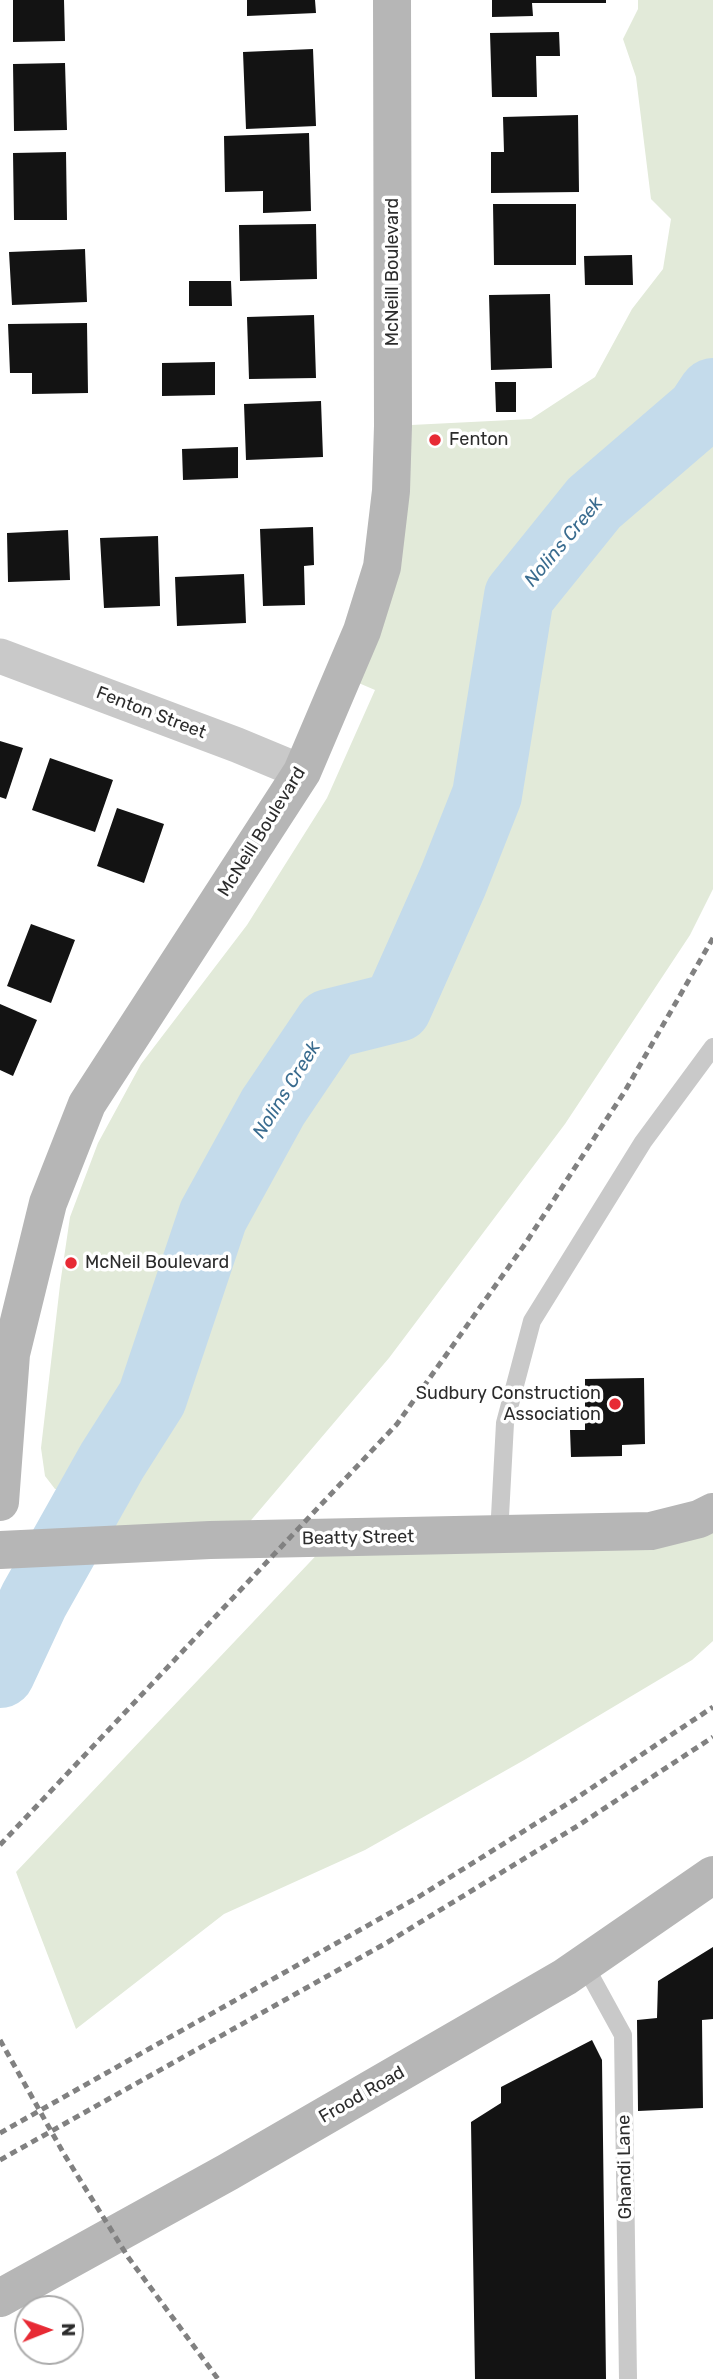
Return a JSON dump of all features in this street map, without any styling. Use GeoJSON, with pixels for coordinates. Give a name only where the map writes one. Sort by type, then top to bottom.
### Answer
{"type":"FeatureCollection","features":[{"type":"Feature","properties":{"kind":"street","name":"McNeill Boulevard"},"geometry":{"type":"LineString","coordinates":[[0,1502],[11,1354],[48,1203],[86,1104],[302,772],[362,631],[382,567],[391,491],[393,426],[392,0]]}},
{"type":"Feature","properties":{"kind":"street","name":"Fenton Street"},"geometry":{"type":"LineString","coordinates":[[0,656],[302,772]]}},
{"type":"Feature","properties":{"kind":"street","name":"Beatty Street"},"geometry":{"type":"LineString","coordinates":[[16,1549],[210,1540],[651,1531],[699,1519],[713,1512]]}},
{"type":"Feature","properties":{"kind":"street","name":"Frood Road"},"geometry":{"type":"LineString","coordinates":[[0,2298],[229,2172],[565,1977],[713,1875]]}},
{"type":"Feature","properties":{"kind":"lane"},"geometry":{"type":"LineString","coordinates":[[499,1535],[505,1423],[531,1321],[643,1142],[713,1047]]}},
{"type":"Feature","properties":{"kind":"lane","name":"Ghandi Lane"},"geometry":{"type":"LineString","coordinates":[[584,1964],[623,2035],[628,2379]]}},
{"type":"Feature","properties":{"kind":"green space"},"geometry":{"type":"Polygon","coordinates":[[[638,0],[713,0],[713,889],[690,935],[565,1124],[389,1358],[241,1532],[63,1540],[92,1491],[55,1489],[45,1476],[41,1448],[70,1217],[98,1143],[141,1064],[247,925],[327,798],[375,690],[340,675],[359,629],[391,426],[531,419],[595,377],[632,309],[663,269],[671,219],[651,199],[636,77],[623,39],[638,9],[638,0]]]}},
{"type":"Feature","properties":{"kind":"green space"},"geometry":{"type":"Polygon","coordinates":[[[713,1516],[713,1641],[692,1660],[526,1759],[365,1850],[224,1914],[76,2029],[16,1872],[327,1544],[713,1516]]]}},
{"type":"Feature","properties":{"kind":"building"},"geometry":{"type":"Polygon","coordinates":[[[13,0],[64,0],[65,41],[13,42],[13,0]]]}},
{"type":"Feature","properties":{"kind":"building"},"geometry":{"type":"Polygon","coordinates":[[[247,0],[315,0],[316,13],[247,16],[247,0]]]}},
{"type":"Feature","properties":{"kind":"building"},"geometry":{"type":"Polygon","coordinates":[[[492,0],[606,0],[606,3],[532,3],[533,16],[492,17],[492,0]]]}},
{"type":"Feature","properties":{"kind":"building"},"geometry":{"type":"Polygon","coordinates":[[[559,32],[560,56],[536,56],[537,97],[492,97],[490,33],[559,32]]]}},
{"type":"Feature","properties":{"kind":"building"},"geometry":{"type":"Polygon","coordinates":[[[313,49],[316,126],[246,129],[243,52],[313,49]]]}},
{"type":"Feature","properties":{"kind":"building"},"geometry":{"type":"Polygon","coordinates":[[[65,63],[67,130],[14,131],[13,64],[65,63]]]}},
{"type":"Feature","properties":{"kind":"building"},"geometry":{"type":"Polygon","coordinates":[[[578,115],[579,192],[491,193],[491,152],[504,152],[503,117],[578,115]]]}},
{"type":"Feature","properties":{"kind":"building"},"geometry":{"type":"Polygon","coordinates":[[[309,133],[311,211],[263,213],[263,191],[225,192],[224,136],[309,133]]]}},
{"type":"Feature","properties":{"kind":"building"},"geometry":{"type":"Polygon","coordinates":[[[66,152],[67,220],[14,220],[13,153],[66,152]]]}},
{"type":"Feature","properties":{"kind":"building"},"geometry":{"type":"Polygon","coordinates":[[[493,204],[576,204],[576,265],[494,265],[493,204]]]}},
{"type":"Feature","properties":{"kind":"building"},"geometry":{"type":"Polygon","coordinates":[[[316,224],[317,279],[240,281],[239,225],[316,224]]]}},
{"type":"Feature","properties":{"kind":"building"},"geometry":{"type":"Polygon","coordinates":[[[85,249],[87,302],[12,305],[9,252],[85,249]]]}},
{"type":"Feature","properties":{"kind":"building"},"geometry":{"type":"Polygon","coordinates":[[[632,255],[633,285],[585,285],[584,256],[632,255]]]}},
{"type":"Feature","properties":{"kind":"building"},"geometry":{"type":"Polygon","coordinates":[[[189,281],[231,281],[232,306],[189,306],[189,281]]]}},
{"type":"Feature","properties":{"kind":"building"},"geometry":{"type":"Polygon","coordinates":[[[550,294],[552,368],[491,370],[489,295],[550,294]]]}},
{"type":"Feature","properties":{"kind":"building"},"geometry":{"type":"Polygon","coordinates":[[[314,315],[316,378],[249,379],[247,317],[314,315]]]}},
{"type":"Feature","properties":{"kind":"building"},"geometry":{"type":"Polygon","coordinates":[[[87,323],[88,393],[32,394],[32,373],[10,373],[8,324],[87,323]]]}},
{"type":"Feature","properties":{"kind":"building"},"geometry":{"type":"Polygon","coordinates":[[[215,362],[215,395],[162,396],[162,363],[215,362]]]}},
{"type":"Feature","properties":{"kind":"building"},"geometry":{"type":"Polygon","coordinates":[[[495,382],[516,382],[516,412],[496,412],[495,382]]]}},
{"type":"Feature","properties":{"kind":"building"},"geometry":{"type":"Polygon","coordinates":[[[321,401],[323,457],[246,460],[244,404],[321,401]]]}},
{"type":"Feature","properties":{"kind":"building"},"geometry":{"type":"Polygon","coordinates":[[[238,447],[238,478],[183,480],[182,449],[238,447]]]}},
{"type":"Feature","properties":{"kind":"building"},"geometry":{"type":"Polygon","coordinates":[[[313,527],[314,565],[304,566],[305,605],[263,606],[260,529],[313,527]]]}},
{"type":"Feature","properties":{"kind":"building"},"geometry":{"type":"Polygon","coordinates":[[[68,530],[70,580],[8,582],[7,533],[68,530]]]}},
{"type":"Feature","properties":{"kind":"building"},"geometry":{"type":"Polygon","coordinates":[[[158,536],[160,606],[104,608],[100,538],[158,536]]]}},
{"type":"Feature","properties":{"kind":"building"},"geometry":{"type":"Polygon","coordinates":[[[244,574],[246,623],[177,626],[175,577],[244,574]]]}},
{"type":"Feature","properties":{"kind":"building"},"geometry":{"type":"Polygon","coordinates":[[[0,741],[23,748],[6,799],[0,797],[0,741]]]}},
{"type":"Feature","properties":{"kind":"building"},"geometry":{"type":"Polygon","coordinates":[[[50,758],[113,780],[95,832],[32,810],[50,758]]]}},
{"type":"Feature","properties":{"kind":"building"},"geometry":{"type":"Polygon","coordinates":[[[117,808],[164,824],[144,883],[97,866],[117,808]]]}},
{"type":"Feature","properties":{"kind":"building"},"geometry":{"type":"Polygon","coordinates":[[[31,924],[75,940],[51,1003],[7,986],[31,924]]]}},
{"type":"Feature","properties":{"kind":"building"},"geometry":{"type":"Polygon","coordinates":[[[0,1004],[37,1020],[13,1076],[0,1070],[0,1004]]]}},
{"type":"Feature","properties":{"kind":"building","name":"Sudbury Construction Association"},"geometry":{"type":"Polygon","coordinates":[[[644,1378],[645,1444],[622,1445],[622,1456],[571,1457],[570,1430],[585,1430],[585,1379],[644,1378]]]}},
{"type":"Feature","properties":{"kind":"building"},"geometry":{"type":"Polygon","coordinates":[[[713,1947],[713,2019],[702,2020],[703,2108],[638,2111],[637,2020],[657,2018],[658,1981],[713,1947]]]}},
{"type":"Feature","properties":{"kind":"building"},"geometry":{"type":"Polygon","coordinates":[[[592,2040],[602,2060],[606,2379],[475,2379],[471,2122],[501,2103],[501,2087],[592,2040]]]}},
{"type":"Feature","properties":{"kind":"waterway","name":"Nolins Creek"},"geometry":{"type":"LineString","coordinates":[[0,1673],[34,1600],[112,1461],[152,1398],[213,1216],[273,1107],[329,1024],[397,1007],[453,881],[487,795],[519,596],[594,503],[701,411],[713,393]]}},
{"type":"Feature","properties":{"kind":"railway"},"geometry":{"type":"LineString","coordinates":[[0,1845],[397,1424],[525,1244],[625,1091],[713,938]]}},
{"type":"Feature","properties":{"kind":"railway"},"geometry":{"type":"LineString","coordinates":[[0,2133],[420,1896],[575,1799],[713,1707]]}},
{"type":"Feature","properties":{"kind":"railway"},"geometry":{"type":"LineString","coordinates":[[0,2160],[388,1942],[579,1825],[713,1737]]}},
{"type":"Feature","properties":{"kind":"railway"},"geometry":{"type":"LineString","coordinates":[[0,2040],[64,2154],[128,2257],[218,2379]]}},
{"type":"Feature","properties":{"kind":"place","name":"Fenton"},"geometry":{"type":"Point","coordinates":[435,440]}},
{"type":"Feature","properties":{"kind":"place","name":"McNeil Boulevard"},"geometry":{"type":"Point","coordinates":[71,1263]}},
{"type":"Feature","properties":{"kind":"place","name":"Sudbury Construction Association"},"geometry":{"type":"Point","coordinates":[615,1404]}}]}
